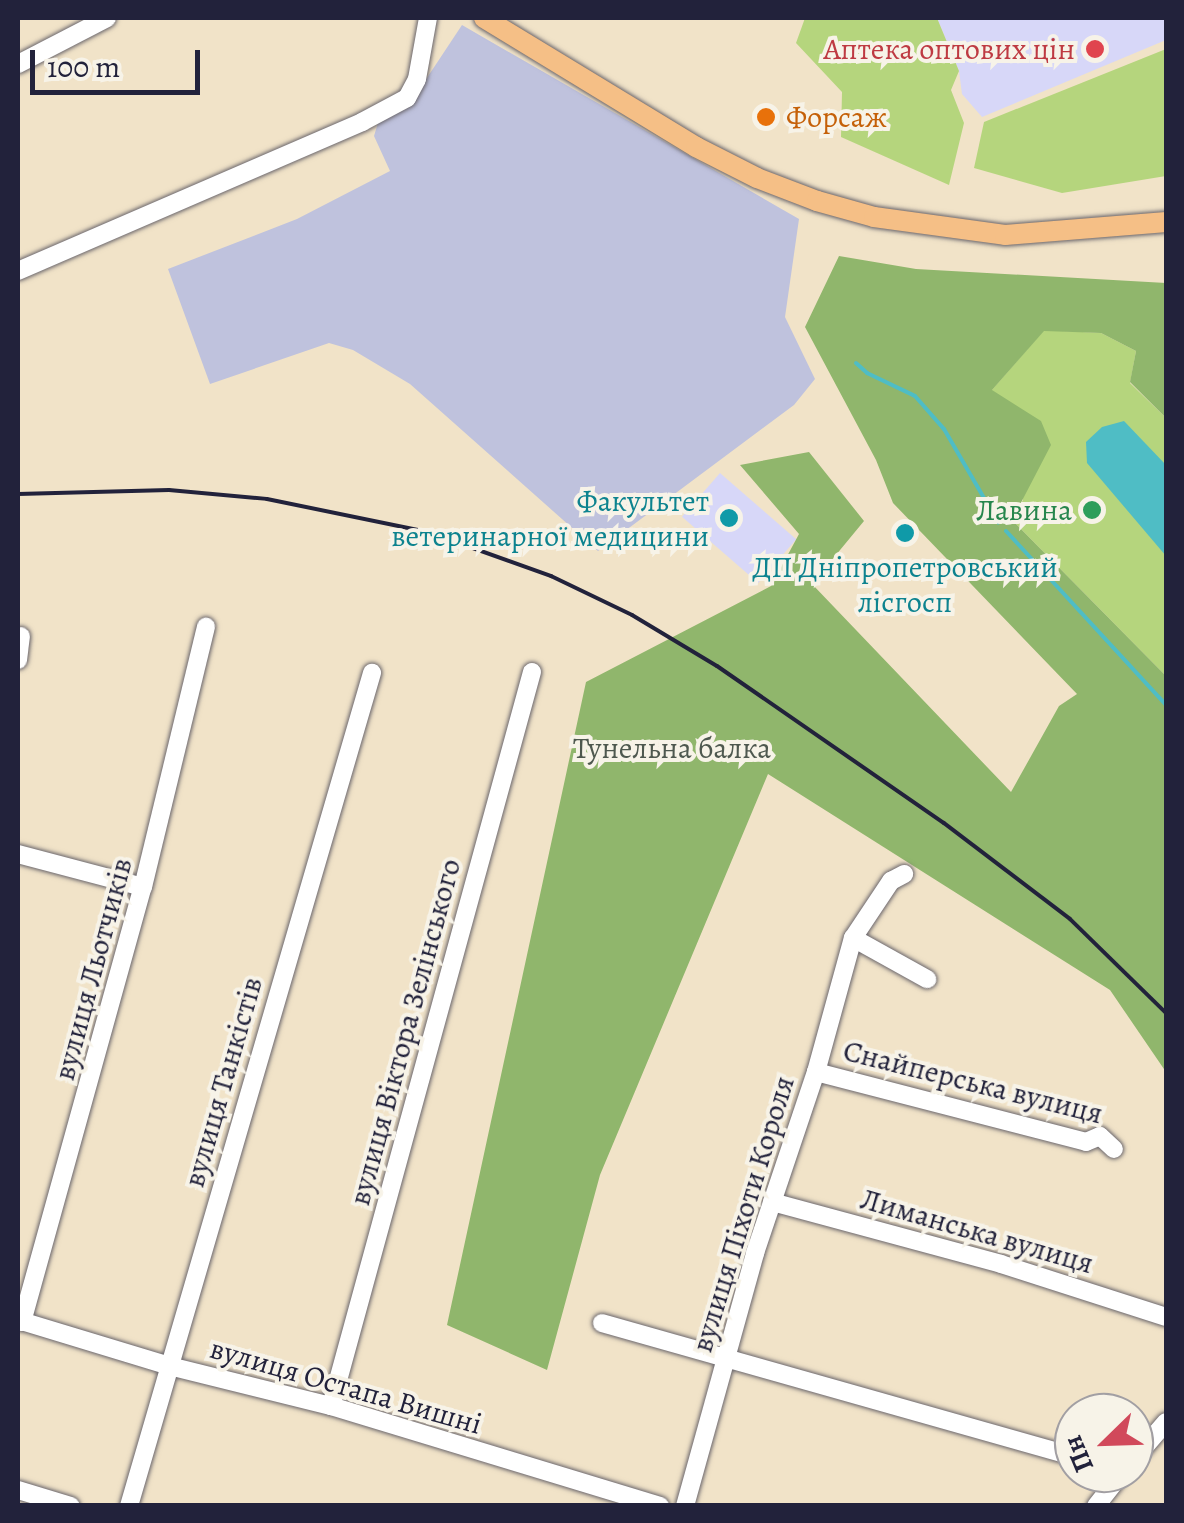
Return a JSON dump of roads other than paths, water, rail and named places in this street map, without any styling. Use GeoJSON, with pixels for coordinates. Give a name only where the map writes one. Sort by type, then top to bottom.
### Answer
{"type":"FeatureCollection","features":[{"type":"Feature","properties":{"kind":"main road"},"geometry":{"type":"LineString","coordinates":[[484,18],[679,138],[758,178],[817,201],[874,217],[1005,235],[1166,222]]}},
{"type":"Feature","properties":{"kind":"street"},"geometry":{"type":"LineString","coordinates":[[18,64],[107,18]]}},
{"type":"Feature","properties":{"kind":"street"},"geometry":{"type":"LineString","coordinates":[[18,271],[392,108],[414,90],[428,18]]}},
{"type":"Feature","properties":{"kind":"street","name":"вулиця Льотчиків"},"geometry":{"type":"LineString","coordinates":[[20,1321],[143,887],[206,627]]}},
{"type":"Feature","properties":{"kind":"street"},"geometry":{"type":"LineString","coordinates":[[18,660],[21,636]]}},
{"type":"Feature","properties":{"kind":"street","name":"вулиця Віктора Зелінського"},"geometry":{"type":"LineString","coordinates":[[331,1406],[532,672]]}},
{"type":"Feature","properties":{"kind":"street","name":"вулиця Танкістів"},"geometry":{"type":"LineString","coordinates":[[129,1506],[372,674]]}},
{"type":"Feature","properties":{"kind":"street"},"geometry":{"type":"LineString","coordinates":[[18,854],[143,887]]}},
{"type":"Feature","properties":{"kind":"street","name":"вулиця Піхоти Короля"},"geometry":{"type":"LineString","coordinates":[[686,1506],[772,1202],[816,1072],[853,938],[892,881],[904,874]]}},
{"type":"Feature","properties":{"kind":"street"},"geometry":{"type":"LineString","coordinates":[[853,938],[927,979]]}},
{"type":"Feature","properties":{"kind":"street","name":"Снайперська вулиця"},"geometry":{"type":"LineString","coordinates":[[816,1072],[1086,1142],[1100,1136],[1114,1149]]}},
{"type":"Feature","properties":{"kind":"street","name":"Лиманська вулиця"},"geometry":{"type":"LineString","coordinates":[[772,1202],[1001,1264],[1166,1317]]}},
{"type":"Feature","properties":{"kind":"street","name":"вулиця Остапа Вишні"},"geometry":{"type":"LineString","coordinates":[[20,1321],[169,1366],[331,1406],[660,1506]]}},
{"type":"Feature","properties":{"kind":"street"},"geometry":{"type":"LineString","coordinates":[[602,1324],[1054,1451]]}},
{"type":"Feature","properties":{"kind":"street"},"geometry":{"type":"LineString","coordinates":[[18,1490],[71,1506]]}},
{"type":"Feature","properties":{"kind":"water"},"geometry":{"type":"Polygon","coordinates":[[[1124,421],[1166,465],[1166,556],[1087,463],[1086,442],[1102,427],[1124,421]]]}},
{"type":"Feature","properties":{"kind":"waterway"},"geometry":{"type":"LineString","coordinates":[[856,363],[867,373],[915,396],[944,429],[998,522]]}},
{"type":"Feature","properties":{"kind":"waterway"},"geometry":{"type":"LineString","coordinates":[[1006,531],[1166,705]]}},
{"type":"Feature","properties":{"kind":"railway"},"geometry":{"type":"LineString","coordinates":[[18,494],[169,490],[267,499],[428,532],[551,576],[632,615],[717,666],[944,823],[1070,919],[1166,1013]]}},
{"type":"Feature","properties":{"kind":"place","name":"Аптека оптових цін"},"geometry":{"type":"Point","coordinates":[1095,49]}},
{"type":"Feature","properties":{"kind":"place","name":"Форсаж"},"geometry":{"type":"Point","coordinates":[766,117]}},
{"type":"Feature","properties":{"kind":"place","name":"Лавина"},"geometry":{"type":"Point","coordinates":[1092,510]}},
{"type":"Feature","properties":{"kind":"place","name":"Факультет ветеринарної медицини"},"geometry":{"type":"Point","coordinates":[729,518]}},
{"type":"Feature","properties":{"kind":"place","name":"ДП Дніпропетровський лісгосп"},"geometry":{"type":"Point","coordinates":[905,533]}},
{"type":"Feature","properties":{"kind":"park label","name":"Тунельна балка"},"geometry":{"type":"Point","coordinates":[672,748]}}]}
